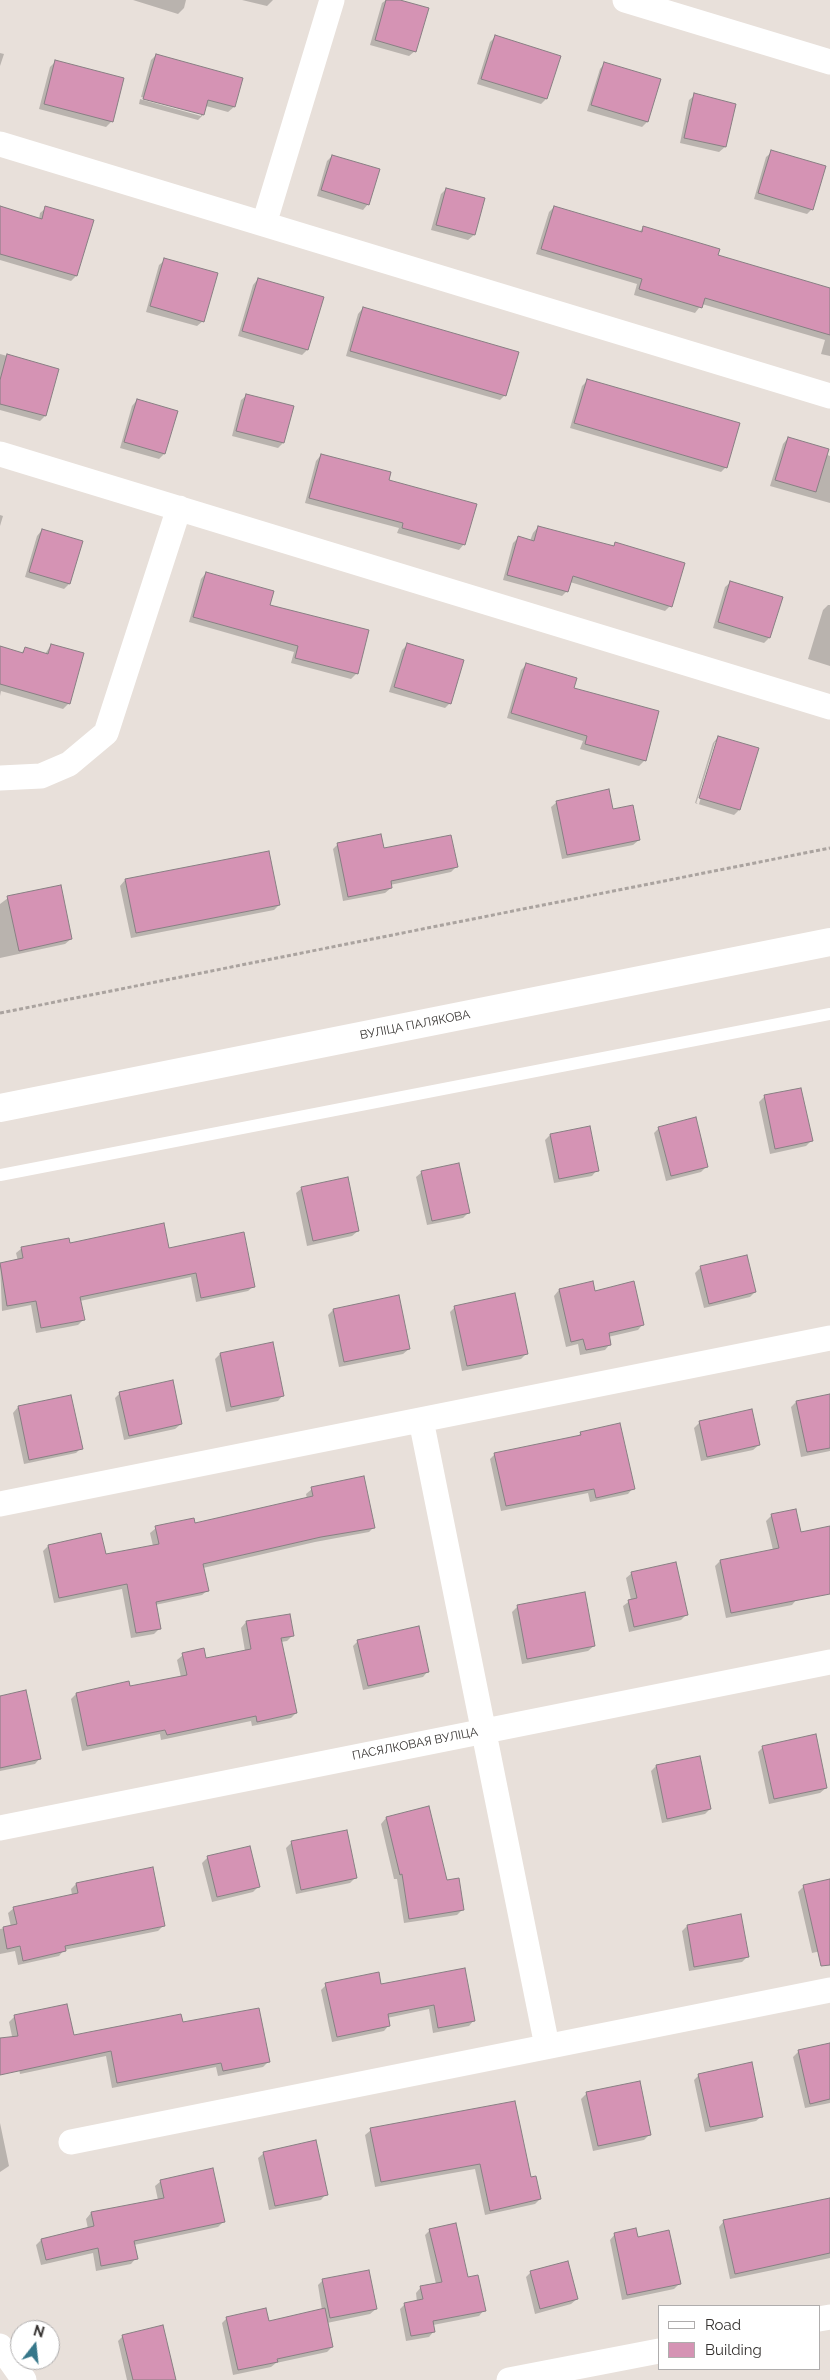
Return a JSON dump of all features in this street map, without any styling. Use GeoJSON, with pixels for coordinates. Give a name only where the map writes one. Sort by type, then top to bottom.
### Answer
{"type":"FeatureCollection","features":[{"type":"Feature","properties":{"kind":"street"},"geometry":{"type":"LineString","coordinates":[[264,224],[332,0]]}},
{"type":"Feature","properties":{"kind":"street"},"geometry":{"type":"LineString","coordinates":[[625,0],[830,62]]}},
{"type":"Feature","properties":{"kind":"street"},"geometry":{"type":"LineString","coordinates":[[0,144],[830,396]]}},
{"type":"Feature","properties":{"kind":"street"},"geometry":{"type":"LineString","coordinates":[[0,454],[830,707]]}},
{"type":"Feature","properties":{"kind":"street"},"geometry":{"type":"LineString","coordinates":[[0,778],[41,776],[69,764],[106,733],[179,508]]}},
{"type":"Feature","properties":{"kind":"street","name":"ВУЛІЦА ПАЛЯКОВА"},"geometry":{"type":"LineString","coordinates":[[0,1108],[830,942]]}},
{"type":"Feature","properties":{"kind":"street"},"geometry":{"type":"LineString","coordinates":[[0,1504],[830,1338]]}},
{"type":"Feature","properties":{"kind":"street"},"geometry":{"type":"LineString","coordinates":[[421,1420],[547,2046]]}},
{"type":"Feature","properties":{"kind":"street","name":"ПАСЯЛКОВАЯ ВУЛІЦА"},"geometry":{"type":"LineString","coordinates":[[0,1828],[830,1662]]}},
{"type":"Feature","properties":{"kind":"street"},"geometry":{"type":"LineString","coordinates":[[71,2142],[830,1990]]}},
{"type":"Feature","properties":{"kind":"street"},"geometry":{"type":"LineString","coordinates":[[0,2346],[24,2380]]}},
{"type":"Feature","properties":{"kind":"street"},"geometry":{"type":"LineString","coordinates":[[509,2380],[658,2351]]}},
{"type":"Feature","properties":{"kind":"lane"},"geometry":{"type":"LineString","coordinates":[[0,1175],[830,1014]]}},
{"type":"Feature","properties":{"kind":"path"},"geometry":{"type":"LineString","coordinates":[[0,1013],[830,848]]}},
{"type":"Feature","properties":{"kind":"building"},"geometry":{"type":"Polygon","coordinates":[[[386,0],[400,0],[429,8],[416,52],[375,40],[386,0]]]}},
{"type":"Feature","properties":{"kind":"building"},"geometry":{"type":"Polygon","coordinates":[[[495,35],[561,56],[547,99],[481,79],[495,35]]]}},
{"type":"Feature","properties":{"kind":"building"},"geometry":{"type":"Polygon","coordinates":[[[156,54],[243,78],[235,107],[208,100],[204,115],[143,99],[156,54]]]}},
{"type":"Feature","properties":{"kind":"building"},"geometry":{"type":"Polygon","coordinates":[[[55,60],[124,78],[113,122],[44,104],[55,60]]]}},
{"type":"Feature","properties":{"kind":"building"},"geometry":{"type":"Polygon","coordinates":[[[604,62],[661,79],[648,122],[591,105],[604,62]]]}},
{"type":"Feature","properties":{"kind":"building"},"geometry":{"type":"Polygon","coordinates":[[[694,93],[736,104],[726,147],[684,138],[694,93]]]}},
{"type":"Feature","properties":{"kind":"building"},"geometry":{"type":"Polygon","coordinates":[[[771,150],[826,166],[813,210],[758,193],[771,150]]]}},
{"type":"Feature","properties":{"kind":"building"},"geometry":{"type":"Polygon","coordinates":[[[332,155],[380,169],[369,205],[321,190],[332,155]]]}},
{"type":"Feature","properties":{"kind":"building"},"geometry":{"type":"Polygon","coordinates":[[[446,188],[485,198],[475,235],[436,225],[446,188]]]}},
{"type":"Feature","properties":{"kind":"building"},"geometry":{"type":"Polygon","coordinates":[[[0,206],[42,219],[45,206],[94,220],[77,276],[0,254],[0,206]]]}},
{"type":"Feature","properties":{"kind":"building"},"geometry":{"type":"Polygon","coordinates":[[[554,206],[642,232],[643,226],[720,249],[718,255],[830,288],[830,335],[705,298],[702,308],[639,289],[642,279],[541,249],[554,206]]]}},
{"type":"Feature","properties":{"kind":"building"},"geometry":{"type":"Polygon","coordinates":[[[164,258],[218,273],[204,322],[150,306],[164,258]]]}},
{"type":"Feature","properties":{"kind":"building"},"geometry":{"type":"Polygon","coordinates":[[[258,278],[324,297],[308,350],[242,331],[258,278]]]}},
{"type":"Feature","properties":{"kind":"building"},"geometry":{"type":"Polygon","coordinates":[[[363,307],[519,352],[506,396],[350,351],[363,307]]]}},
{"type":"Feature","properties":{"kind":"building"},"geometry":{"type":"Polygon","coordinates":[[[7,354],[59,369],[46,416],[0,404],[0,380],[7,354]]]}},
{"type":"Feature","properties":{"kind":"building"},"geometry":{"type":"Polygon","coordinates":[[[587,379],[740,423],[727,468],[574,423],[587,379]]]}},
{"type":"Feature","properties":{"kind":"building"},"geometry":{"type":"Polygon","coordinates":[[[246,394],[294,406],[284,443],[236,431],[246,394]]]}},
{"type":"Feature","properties":{"kind":"building"},"geometry":{"type":"Polygon","coordinates":[[[137,399],[178,411],[165,454],[124,442],[137,399]]]}},
{"type":"Feature","properties":{"kind":"building"},"geometry":{"type":"Polygon","coordinates":[[[788,437],[829,449],[816,492],[775,480],[788,437]]]}},
{"type":"Feature","properties":{"kind":"building"},"geometry":{"type":"Polygon","coordinates":[[[321,454],[391,472],[389,480],[477,504],[465,545],[402,528],[403,523],[309,498],[321,454]]]}},
{"type":"Feature","properties":{"kind":"building"},"geometry":{"type":"Polygon","coordinates":[[[538,526],[614,546],[615,542],[685,563],[672,607],[573,576],[568,592],[507,575],[518,536],[534,541],[538,526]]]}},
{"type":"Feature","properties":{"kind":"building"},"geometry":{"type":"Polygon","coordinates":[[[42,529],[83,541],[70,584],[29,572],[42,529]]]}},
{"type":"Feature","properties":{"kind":"building"},"geometry":{"type":"Polygon","coordinates":[[[206,572],[274,591],[270,605],[369,630],[358,674],[295,658],[298,646],[193,617],[206,572]]]}},
{"type":"Feature","properties":{"kind":"building"},"geometry":{"type":"Polygon","coordinates":[[[730,581],[783,597],[770,638],[718,622],[730,581]]]}},
{"type":"Feature","properties":{"kind":"building"},"geometry":{"type":"Polygon","coordinates":[[[407,643],[464,660],[451,704],[394,687],[407,643]]]}},
{"type":"Feature","properties":{"kind":"building"},"geometry":{"type":"Polygon","coordinates":[[[51,644],[84,653],[70,704],[0,684],[0,646],[23,653],[25,647],[48,654],[51,644]]]}},
{"type":"Feature","properties":{"kind":"building"},"geometry":{"type":"Polygon","coordinates":[[[526,663],[577,678],[574,688],[659,711],[646,761],[585,744],[587,736],[511,713],[526,663]]]}},
{"type":"Feature","properties":{"kind":"building"},"geometry":{"type":"Polygon","coordinates":[[[718,736],[759,748],[740,810],[699,798],[718,736]]]}},
{"type":"Feature","properties":{"kind":"building"},"geometry":{"type":"Polygon","coordinates":[[[609,789],[613,809],[633,805],[640,840],[567,855],[556,801],[609,789]]]}},
{"type":"Feature","properties":{"kind":"building"},"geometry":{"type":"Polygon","coordinates":[[[381,834],[384,848],[451,835],[458,867],[391,881],[392,888],[348,897],[337,843],[381,834]]]}},
{"type":"Feature","properties":{"kind":"building"},"geometry":{"type":"Polygon","coordinates":[[[269,851],[280,905],[136,933],[125,879],[269,851]]]}},
{"type":"Feature","properties":{"kind":"building"},"geometry":{"type":"Polygon","coordinates":[[[61,885],[72,939],[19,951],[7,896],[61,885]]]}},
{"type":"Feature","properties":{"kind":"building"},"geometry":{"type":"Polygon","coordinates":[[[801,1088],[813,1141],[775,1149],[764,1095],[801,1088]]]}},
{"type":"Feature","properties":{"kind":"building"},"geometry":{"type":"Polygon","coordinates":[[[696,1117],[708,1167],[671,1176],[658,1127],[696,1117]]]}},
{"type":"Feature","properties":{"kind":"building"},"geometry":{"type":"Polygon","coordinates":[[[590,1126],[599,1171],[559,1179],[550,1134],[590,1126]]]}},
{"type":"Feature","properties":{"kind":"building"},"geometry":{"type":"Polygon","coordinates":[[[459,1163],[470,1213],[432,1221],[421,1171],[459,1163]]]}},
{"type":"Feature","properties":{"kind":"building"},"geometry":{"type":"Polygon","coordinates":[[[348,1177],[359,1231],[313,1241],[301,1187],[348,1177]]]}},
{"type":"Feature","properties":{"kind":"building"},"geometry":{"type":"Polygon","coordinates":[[[164,1223],[169,1248],[244,1232],[255,1287],[201,1298],[196,1273],[80,1297],[85,1320],[41,1328],[36,1301],[7,1306],[0,1263],[23,1258],[21,1247],[69,1238],[70,1243],[164,1223]]]}},
{"type":"Feature","properties":{"kind":"building"},"geometry":{"type":"Polygon","coordinates":[[[747,1255],[756,1292],[709,1304],[700,1266],[747,1255]]]}},
{"type":"Feature","properties":{"kind":"building"},"geometry":{"type":"Polygon","coordinates":[[[593,1281],[595,1291],[634,1281],[644,1325],[609,1333],[611,1345],[586,1350],[583,1339],[571,1342],[559,1289],[593,1281]]]}},
{"type":"Feature","properties":{"kind":"building"},"geometry":{"type":"Polygon","coordinates":[[[515,1293],[528,1354],[467,1366],[454,1306],[515,1293]]]}},
{"type":"Feature","properties":{"kind":"building"},"geometry":{"type":"Polygon","coordinates":[[[399,1295],[410,1349],[344,1362],[333,1309],[399,1295]]]}},
{"type":"Feature","properties":{"kind":"building"},"geometry":{"type":"Polygon","coordinates":[[[273,1342],[284,1396],[231,1407],[220,1353],[273,1342]]]}},
{"type":"Feature","properties":{"kind":"building"},"geometry":{"type":"Polygon","coordinates":[[[173,1380],[182,1424],[129,1436],[119,1392],[173,1380]]]}},
{"type":"Feature","properties":{"kind":"building"},"geometry":{"type":"Polygon","coordinates":[[[830,1394],[830,1448],[807,1452],[796,1401],[830,1394]]]}},
{"type":"Feature","properties":{"kind":"building"},"geometry":{"type":"Polygon","coordinates":[[[71,1395],[83,1449],[29,1460],[18,1406],[71,1395]]]}},
{"type":"Feature","properties":{"kind":"building"},"geometry":{"type":"Polygon","coordinates":[[[752,1409],[760,1445],[707,1457],[699,1421],[752,1409]]]}},
{"type":"Feature","properties":{"kind":"building"},"geometry":{"type":"Polygon","coordinates":[[[620,1423],[635,1489],[596,1498],[594,1489],[506,1506],[494,1453],[581,1435],[580,1432],[620,1423]]]}},
{"type":"Feature","properties":{"kind":"building"},"geometry":{"type":"Polygon","coordinates":[[[364,1476],[375,1528],[321,1537],[203,1564],[209,1591],[156,1602],[161,1629],[136,1633],[127,1584],[59,1598],[48,1545],[101,1533],[106,1554],[159,1544],[155,1526],[194,1518],[195,1523],[313,1496],[311,1487],[364,1476]]]}},
{"type":"Feature","properties":{"kind":"building"},"geometry":{"type":"Polygon","coordinates":[[[796,1509],[801,1532],[830,1526],[830,1594],[731,1613],[720,1560],[779,1548],[771,1514],[796,1509]]]}},
{"type":"Feature","properties":{"kind":"building"},"geometry":{"type":"Polygon","coordinates":[[[676,1562],[688,1615],[634,1627],[628,1600],[637,1598],[631,1572],[676,1562]]]}},
{"type":"Feature","properties":{"kind":"building"},"geometry":{"type":"Polygon","coordinates":[[[585,1592],[595,1646],[527,1659],[517,1605],[585,1592]]]}},
{"type":"Feature","properties":{"kind":"building"},"geometry":{"type":"Polygon","coordinates":[[[290,1614],[294,1636],[281,1638],[297,1713],[257,1722],[256,1716],[167,1735],[165,1730],[87,1746],[76,1693],[129,1681],[130,1686],[187,1675],[182,1653],[204,1648],[206,1658],[251,1649],[246,1621],[290,1614]]]}},
{"type":"Feature","properties":{"kind":"building"},"geometry":{"type":"Polygon","coordinates":[[[419,1626],[429,1672],[368,1686],[357,1640],[419,1626]]]}},
{"type":"Feature","properties":{"kind":"building"},"geometry":{"type":"Polygon","coordinates":[[[26,1690],[41,1759],[0,1768],[0,1696],[26,1690]]]}},
{"type":"Feature","properties":{"kind":"building"},"geometry":{"type":"Polygon","coordinates":[[[816,1734],[827,1788],[774,1799],[762,1746],[816,1734]]]}},
{"type":"Feature","properties":{"kind":"building"},"geometry":{"type":"Polygon","coordinates":[[[700,1756],[711,1809],[667,1819],[656,1765],[700,1756]]]}},
{"type":"Feature","properties":{"kind":"building"},"geometry":{"type":"Polygon","coordinates":[[[429,1806],[447,1880],[459,1878],[464,1910],[409,1919],[402,1874],[400,1875],[386,1817],[429,1806]]]}},
{"type":"Feature","properties":{"kind":"building"},"geometry":{"type":"Polygon","coordinates":[[[347,1830],[357,1878],[301,1890],[291,1841],[347,1830]]]}},
{"type":"Feature","properties":{"kind":"building"},"geometry":{"type":"Polygon","coordinates":[[[250,1846],[260,1887],[217,1897],[207,1856],[250,1846]]]}},
{"type":"Feature","properties":{"kind":"building"},"geometry":{"type":"Polygon","coordinates":[[[153,1867],[165,1926],[65,1946],[66,1951],[23,1961],[20,1946],[7,1949],[3,1927],[17,1924],[13,1907],[78,1893],[76,1883],[153,1867]]]}},
{"type":"Feature","properties":{"kind":"building"},"geometry":{"type":"Polygon","coordinates":[[[830,1879],[830,1965],[821,1966],[803,1885],[830,1879]]]}},
{"type":"Feature","properties":{"kind":"building"},"geometry":{"type":"Polygon","coordinates":[[[741,1914],[749,1957],[694,1967],[687,1925],[741,1914]]]}},
{"type":"Feature","properties":{"kind":"building"},"geometry":{"type":"Polygon","coordinates":[[[465,1968],[475,2021],[438,2028],[434,2005],[388,2014],[390,2026],[337,2037],[325,1983],[379,1972],[381,1984],[465,1968]]]}},
{"type":"Feature","properties":{"kind":"building"},"geometry":{"type":"Polygon","coordinates":[[[67,2004],[74,2035],[181,2014],[183,2022],[259,2008],[270,2062],[223,2071],[221,2063],[117,2083],[111,2051],[0,2075],[0,2038],[18,2036],[14,2015],[67,2004]]]}},
{"type":"Feature","properties":{"kind":"building"},"geometry":{"type":"Polygon","coordinates":[[[830,2043],[830,2099],[810,2104],[798,2050],[830,2043]]]}},
{"type":"Feature","properties":{"kind":"building"},"geometry":{"type":"Polygon","coordinates":[[[752,2062],[763,2117],[710,2127],[698,2074],[752,2062]]]}},
{"type":"Feature","properties":{"kind":"building"},"geometry":{"type":"Polygon","coordinates":[[[640,2081],[651,2135],[598,2146],[586,2092],[640,2081]]]}},
{"type":"Feature","properties":{"kind":"building"},"geometry":{"type":"Polygon","coordinates":[[[515,2101],[531,2177],[536,2176],[541,2199],[490,2211],[480,2164],[381,2182],[370,2128],[515,2101]]]}},
{"type":"Feature","properties":{"kind":"building"},"geometry":{"type":"Polygon","coordinates":[[[316,2140],[328,2195],[275,2206],[263,2152],[316,2140]]]}},
{"type":"Feature","properties":{"kind":"building"},"geometry":{"type":"Polygon","coordinates":[[[213,2168],[225,2222],[134,2241],[138,2259],[101,2266],[98,2248],[46,2260],[41,2239],[94,2226],[91,2212],[164,2198],[160,2180],[213,2168]]]}},
{"type":"Feature","properties":{"kind":"building"},"geometry":{"type":"Polygon","coordinates":[[[830,2198],[830,2253],[735,2274],[723,2220],[830,2198]]]}},
{"type":"Feature","properties":{"kind":"building"},"geometry":{"type":"Polygon","coordinates":[[[456,2223],[468,2277],[478,2275],[486,2311],[433,2321],[435,2332],[411,2336],[404,2303],[423,2299],[420,2286],[442,2282],[429,2229],[456,2223]]]}},
{"type":"Feature","properties":{"kind":"building"},"geometry":{"type":"Polygon","coordinates":[[[636,2228],[638,2237],[669,2230],[681,2284],[627,2295],[614,2233],[636,2228]]]}},
{"type":"Feature","properties":{"kind":"building"},"geometry":{"type":"Polygon","coordinates":[[[568,2261],[578,2299],[540,2309],[530,2271],[568,2261]]]}},
{"type":"Feature","properties":{"kind":"building"},"geometry":{"type":"Polygon","coordinates":[[[369,2270],[377,2309],[330,2318],[322,2279],[369,2270]]]}},
{"type":"Feature","properties":{"kind":"building"},"geometry":{"type":"Polygon","coordinates":[[[266,2308],[269,2321],[325,2308],[333,2347],[277,2359],[278,2362],[238,2370],[226,2317],[266,2308]]]}},
{"type":"Feature","properties":{"kind":"building"},"geometry":{"type":"Polygon","coordinates":[[[163,2325],[176,2380],[133,2380],[122,2335],[163,2325]]]}}]}
